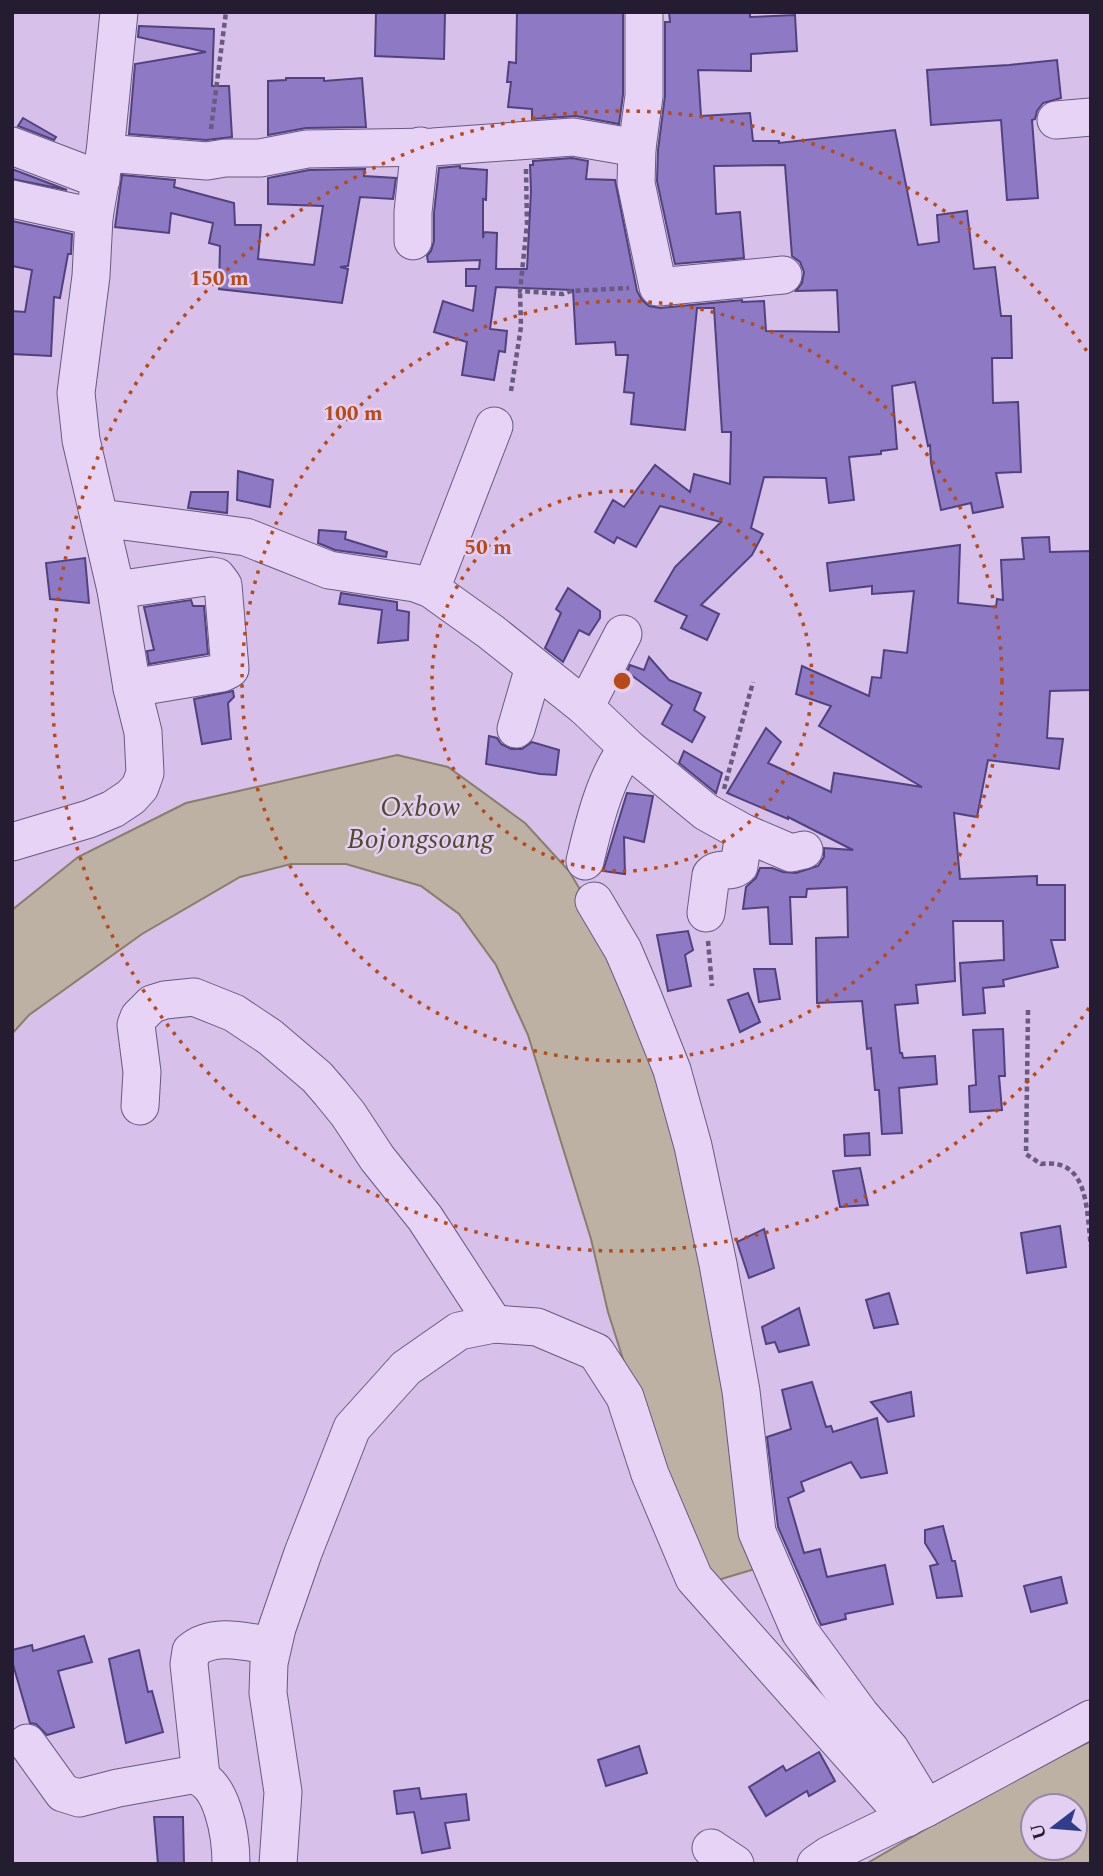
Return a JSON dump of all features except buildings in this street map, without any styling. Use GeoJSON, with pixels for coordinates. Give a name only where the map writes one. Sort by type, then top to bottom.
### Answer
{"type":"FeatureCollection","features":[{"type":"Feature","properties":{"kind":"street"},"geometry":{"type":"LineString","coordinates":[[12,842],[113,809],[131,797],[140,786],[145,773],[143,732],[132,688],[116,590],[81,440],[76,393],[119,12]]}},
{"type":"Feature","properties":{"kind":"street"},"geometry":{"type":"LineString","coordinates":[[645,12],[644,96],[637,148],[636,183],[658,287],[783,275]]}},
{"type":"Feature","properties":{"kind":"street"},"geometry":{"type":"LineString","coordinates":[[12,146],[103,167],[260,158],[307,149],[573,137],[637,148]]}},
{"type":"Feature","properties":{"kind":"street"},"geometry":{"type":"LineString","coordinates":[[414,241],[413,212],[420,146]]}},
{"type":"Feature","properties":{"kind":"street"},"geometry":{"type":"LineString","coordinates":[[12,199],[94,217]]}},
{"type":"Feature","properties":{"kind":"street"},"geometry":{"type":"LineString","coordinates":[[431,589],[494,426]]}},
{"type":"Feature","properties":{"kind":"street"},"geometry":{"type":"LineString","coordinates":[[100,518],[246,537],[329,570],[415,583],[431,589],[491,632],[585,707],[709,819],[739,866],[735,870],[717,870],[711,875],[706,913]]}},
{"type":"Feature","properties":{"kind":"street"},"geometry":{"type":"LineString","coordinates":[[116,590],[212,576],[217,577],[223,585],[230,669],[222,673],[132,688]]}},
{"type":"Feature","properties":{"kind":"street"},"geometry":{"type":"LineString","coordinates":[[585,707],[623,634]]}},
{"type":"Feature","properties":{"kind":"street"},"geometry":{"type":"LineString","coordinates":[[516,729],[534,667]]}},
{"type":"Feature","properties":{"kind":"street"},"geometry":{"type":"LineString","coordinates":[[585,861],[611,776],[628,748]]}},
{"type":"Feature","properties":{"kind":"street"},"geometry":{"type":"LineString","coordinates":[[709,819],[791,853],[804,850]]}},
{"type":"Feature","properties":{"kind":"street"},"geometry":{"type":"LineString","coordinates":[[594,901],[623,950],[672,1070],[693,1146],[741,1391],[757,1532],[800,1632],[860,1714],[890,1749],[916,1813]]}},
{"type":"Feature","properties":{"kind":"street"},"geometry":{"type":"LineString","coordinates":[[139,1106],[142,1072],[136,1025],[139,1017],[152,1004],[165,1000],[194,998],[234,1013],[270,1037],[317,1077],[336,1099],[377,1158],[425,1218],[494,1324]]}},
{"type":"Feature","properties":{"kind":"street"},"geometry":{"type":"LineString","coordinates":[[278,1864],[283,1793],[268,1693],[269,1663],[272,1646],[303,1553],[352,1428],[406,1368],[459,1331],[494,1324],[537,1327],[596,1352],[625,1397],[650,1474],[694,1578],[751,1643],[916,1813]]}},
{"type":"Feature","properties":{"kind":"street"},"geometry":{"type":"LineString","coordinates":[[751,1643],[800,1632]]}},
{"type":"Feature","properties":{"kind":"street"},"geometry":{"type":"LineString","coordinates":[[201,1776],[189,1664],[191,1651],[208,1641],[229,1640],[272,1646]]}},
{"type":"Feature","properties":{"kind":"street"},"geometry":{"type":"LineString","coordinates":[[816,1864],[1091,1719]]}},
{"type":"Feature","properties":{"kind":"street"},"geometry":{"type":"LineString","coordinates":[[27,1744],[63,1793],[79,1798],[118,1788],[191,1775],[201,1776],[209,1782],[221,1804],[231,1864]]}},
{"type":"Feature","properties":{"kind":"path"},"geometry":{"type":"LineString","coordinates":[[207,161],[226,12]]}},
{"type":"Feature","properties":{"kind":"path"},"geometry":{"type":"LineString","coordinates":[[511,391],[521,327],[520,291],[527,224],[526,141]]}},
{"type":"Feature","properties":{"kind":"path"},"geometry":{"type":"LineString","coordinates":[[520,291],[563,293],[658,287]]}},
{"type":"Feature","properties":{"kind":"path"},"geometry":{"type":"LineString","coordinates":[[709,819],[753,682]]}},
{"type":"Feature","properties":{"kind":"path"},"geometry":{"type":"LineString","coordinates":[[706,913],[712,986]]}},
{"type":"Feature","properties":{"kind":"path"},"geometry":{"type":"LineString","coordinates":[[1028,1010],[1026,1154],[1041,1164],[1053,1162],[1066,1167],[1076,1175],[1083,1189],[1091,1246]]}},
{"type":"Feature","properties":{"kind":"water","name":"Oxbow Bojongsoang"},"geometry":{"type":"Polygon","coordinates":[[[397,755],[448,767],[525,823],[569,871],[602,926],[666,1074],[758,1568],[708,1583],[650,1444],[608,1312],[591,1239],[528,1035],[496,965],[459,914],[421,886],[346,864],[291,864],[240,877],[142,934],[29,1015],[12,1034],[12,910],[78,857],[186,803],[397,755]]]}},
{"type":"Feature","properties":{"kind":"water"},"geometry":{"type":"Polygon","coordinates":[[[1091,1741],[1091,1864],[866,1864],[1001,1785],[1091,1741]]]}}]}
